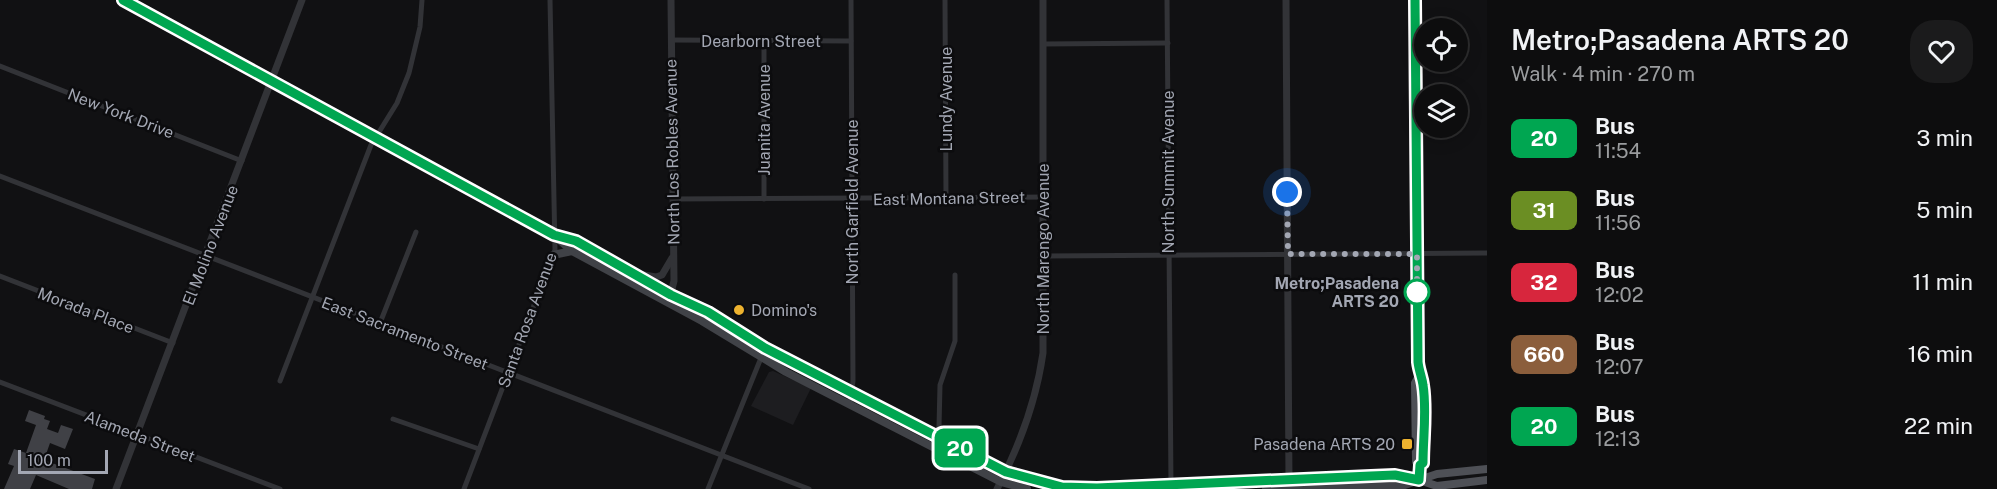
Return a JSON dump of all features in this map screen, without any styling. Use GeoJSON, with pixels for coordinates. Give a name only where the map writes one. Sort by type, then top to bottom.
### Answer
{"type":"FeatureCollection","features":[{"type":"Feature","properties":{"kind":"main road"},"geometry":{"type":"LineString","coordinates":[[124,0],[554,235],[576,241],[638,274],[669,299],[760,358],[932,447],[999,485],[1027,489]]}},
{"type":"Feature","properties":{"kind":"main road"},"geometry":{"type":"LineString","coordinates":[[1415,0],[1419,376],[1415,383],[1416,462],[1420,465],[1419,485]]}},
{"type":"Feature","properties":{"kind":"main road"},"geometry":{"type":"LineString","coordinates":[[554,235],[572,251],[669,299],[726,323],[765,348],[1006,472],[1062,487],[1170,486],[1289,478],[1395,475],[1419,485]]}},
{"type":"Feature","properties":{"kind":"main road"},"geometry":{"type":"LineString","coordinates":[[553,255],[572,251]]}},
{"type":"Feature","properties":{"kind":"main road"},"geometry":{"type":"LineString","coordinates":[[722,332],[726,323]]}},
{"type":"Feature","properties":{"kind":"main road"},"geometry":{"type":"LineString","coordinates":[[1419,485],[1438,474],[1487,469]]}},
{"type":"Feature","properties":{"kind":"main road"},"geometry":{"type":"LineString","coordinates":[[1266,489],[1437,486],[1487,480]]}},
{"type":"Feature","properties":{"kind":"street","name":"El Molino Avenue"},"geometry":{"type":"LineString","coordinates":[[116,489],[302,0]]}},
{"type":"Feature","properties":{"kind":"street"},"geometry":{"type":"LineString","coordinates":[[280,381],[371,145],[397,103],[409,73],[420,27],[422,0]]}},
{"type":"Feature","properties":{"kind":"street","name":"Santa Rosa Avenue"},"geometry":{"type":"LineString","coordinates":[[464,489],[553,255],[550,0]]}},
{"type":"Feature","properties":{"kind":"street","name":"North Los Robles Avenue"},"geometry":{"type":"LineString","coordinates":[[669,299],[674,281],[671,0]]}},
{"type":"Feature","properties":{"kind":"street","name":"North Garfield Avenue"},"geometry":{"type":"LineString","coordinates":[[850,404],[852,393],[851,0]]}},
{"type":"Feature","properties":{"kind":"street","name":"Lundy Avenue"},"geometry":{"type":"LineString","coordinates":[[945,0],[946,198]]}},
{"type":"Feature","properties":{"kind":"street","name":"North Marengo Avenue"},"geometry":{"type":"LineString","coordinates":[[999,485],[1023,437],[1041,372],[1045,328],[1043,0]]}},
{"type":"Feature","properties":{"kind":"street","name":"North Summit Avenue"},"geometry":{"type":"LineString","coordinates":[[1167,0],[1170,486]]}},
{"type":"Feature","properties":{"kind":"street"},"geometry":{"type":"LineString","coordinates":[[1286,0],[1290,488]]}},
{"type":"Feature","properties":{"kind":"street","name":"Dearborn Street"},"geometry":{"type":"LineString","coordinates":[[671,40],[851,41]]}},
{"type":"Feature","properties":{"kind":"street","name":"Juanita Avenue"},"geometry":{"type":"LineString","coordinates":[[764,41],[764,199]]}},
{"type":"Feature","properties":{"kind":"street"},"geometry":{"type":"LineString","coordinates":[[1043,44],[1168,43]]}},
{"type":"Feature","properties":{"kind":"street","name":"New York Drive"},"geometry":{"type":"LineString","coordinates":[[0,66],[242,161]]}},
{"type":"Feature","properties":{"kind":"street","name":"East Sacramento Street"},"geometry":{"type":"LineString","coordinates":[[0,176],[809,489]]}},
{"type":"Feature","properties":{"kind":"street","name":"East Montana Street"},"geometry":{"type":"LineString","coordinates":[[672,200],[1045,197]]}},
{"type":"Feature","properties":{"kind":"street"},"geometry":{"type":"LineString","coordinates":[[380,323],[416,232]]}},
{"type":"Feature","properties":{"kind":"street"},"geometry":{"type":"LineString","coordinates":[[1045,256],[1487,253]]}},
{"type":"Feature","properties":{"kind":"street"},"geometry":{"type":"LineString","coordinates":[[638,274],[656,277],[662,274],[673,256]]}},
{"type":"Feature","properties":{"kind":"street"},"geometry":{"type":"LineString","coordinates":[[932,447],[939,427],[940,385],[955,340],[955,274]]}},
{"type":"Feature","properties":{"kind":"street","name":"Morada Place"},"geometry":{"type":"LineString","coordinates":[[0,276],[173,343]]}},
{"type":"Feature","properties":{"kind":"street"},"geometry":{"type":"LineString","coordinates":[[708,489],[765,348]]}},
{"type":"Feature","properties":{"kind":"street","name":"Alameda Street"},"geometry":{"type":"LineString","coordinates":[[0,382],[280,489]]}},
{"type":"Feature","properties":{"kind":"street"},"geometry":{"type":"LineString","coordinates":[[393,419],[479,449]]}},
{"type":"Feature","properties":{"kind":"shaded area"},"geometry":{"type":"Polygon","coordinates":[[[773,371],[811,388],[793,425],[751,406],[769,372],[773,371]]]}},
{"type":"Feature","properties":{"kind":"building"},"geometry":{"type":"Polygon","coordinates":[[[29,410],[45,416],[44,419],[50,421],[47,429],[58,433],[61,425],[73,429],[65,449],[50,443],[44,460],[95,479],[92,489],[69,489],[36,475],[30,489],[4,489],[14,466],[8,464],[14,449],[26,453],[36,425],[25,421],[29,410]]]}},
{"type":"Feature","properties":{"kind":"bus line","name":"20"},"geometry":{"type":"LineString","coordinates":[[123,0],[554,235],[576,241],[638,274],[671,295],[708,312],[765,348],[1006,472],[1062,487],[1097,488],[1395,475],[1419,480],[1420,465],[1423,463],[1424,415],[1423,383],[1419,376],[1418,362],[1415,0]]}},
{"type":"Feature","properties":{"kind":"place","name":"Metro;Pasadena ARTS 20"},"geometry":{"type":"Point","coordinates":[1417,292]}},
{"type":"Feature","properties":{"kind":"place","name":"Domino's"},"geometry":{"type":"Point","coordinates":[739,310]}},
{"type":"Feature","properties":{"kind":"place","name":"Pasadena ARTS 20"},"geometry":{"type":"Point","coordinates":[1407,444]}},
{"type":"Feature","properties":{"kind":"route"},"geometry":{"type":"LineString","coordinates":[[1287,192],[1288,254],[1417,254],[1417,298],[1417,292]]}}]}
